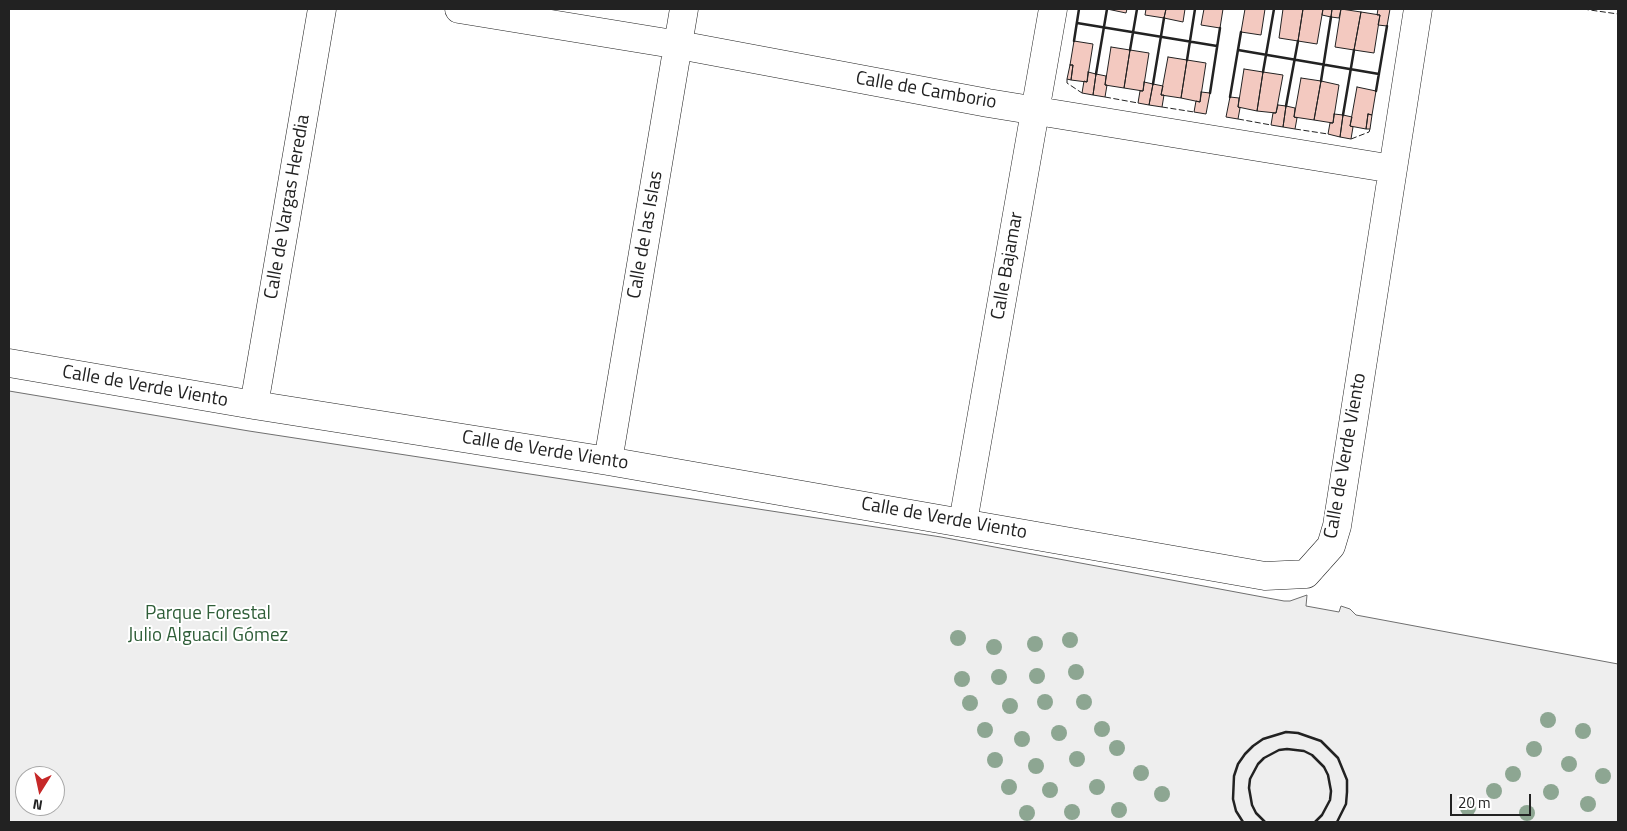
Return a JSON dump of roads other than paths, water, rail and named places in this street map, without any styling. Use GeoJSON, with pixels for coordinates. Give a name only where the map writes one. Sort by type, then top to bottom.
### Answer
{"type":"FeatureCollection","features":[{"type":"Feature","properties":{"kind":"street","name":"Calle de Vargas Heredia"},"geometry":{"type":"LineString","coordinates":[[254,405],[322,9]]}},
{"type":"Feature","properties":{"kind":"street","name":"Calle de Camborio"},"geometry":{"type":"LineString","coordinates":[[459,9],[678,45],[1036,110],[1393,169]]}},
{"type":"Feature","properties":{"kind":"street","name":"Calle de las Islas"},"geometry":{"type":"LineString","coordinates":[[608,461],[684,9]]}},
{"type":"Feature","properties":{"kind":"street","name":"Calle Bajamar"},"geometry":{"type":"LineString","coordinates":[[962,522],[1053,9]]}},
{"type":"Feature","properties":{"kind":"street","name":"Calle de Verde Viento"},"geometry":{"type":"LineString","coordinates":[[9,364],[608,461],[1265,576],[1306,574],[1331,546],[1337,526],[1418,9]]}},
{"type":"Feature","properties":{"kind":"park label","name":"Parque Forestal Julio Alguacil Gómez"},"geometry":{"type":"Point","coordinates":[208,625]}}]}
